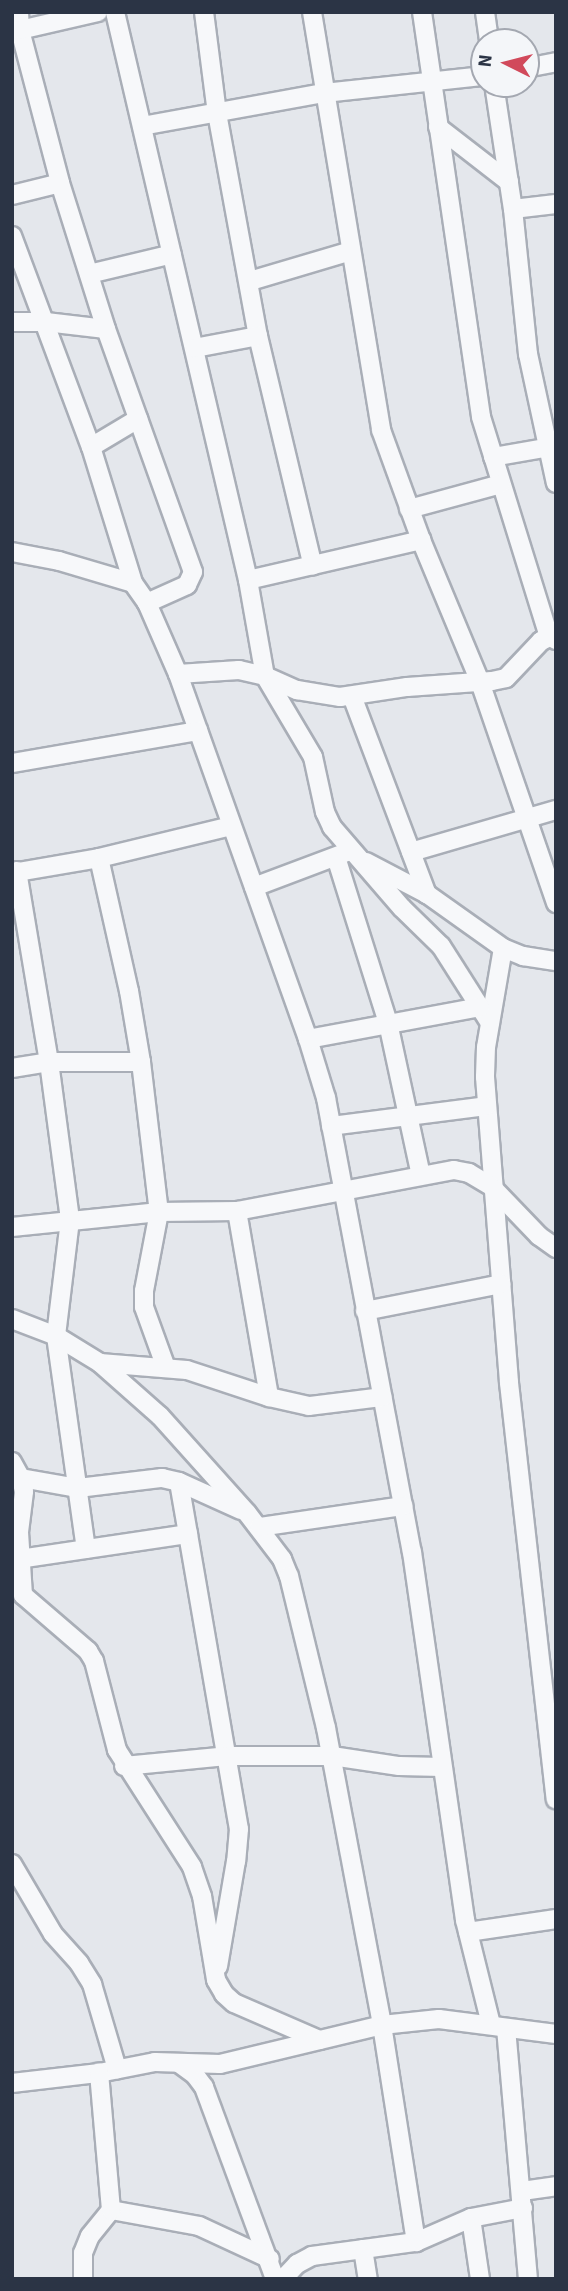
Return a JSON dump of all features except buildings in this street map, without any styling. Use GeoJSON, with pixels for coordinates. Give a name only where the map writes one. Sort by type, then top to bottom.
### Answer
{"type":"FeatureCollection","features":[{"type":"Feature","properties":{"kind":"street"},"geometry":{"type":"LineString","coordinates":[[98,12],[17,23],[60,183],[106,329],[193,572],[187,585],[147,603]]}},
{"type":"Feature","properties":{"kind":"street"},"geometry":{"type":"LineString","coordinates":[[115,12],[248,580],[265,676],[313,757],[325,812],[349,856],[441,946],[490,1023]]}},
{"type":"Feature","properties":{"kind":"street"},"geometry":{"type":"LineString","coordinates":[[204,12],[217,113],[258,336],[313,566]]}},
{"type":"Feature","properties":{"kind":"street"},"geometry":{"type":"LineString","coordinates":[[312,12],[381,430],[421,540],[480,682],[556,903]]}},
{"type":"Feature","properties":{"kind":"street"},"geometry":{"type":"LineString","coordinates":[[178,674],[239,670],[265,676],[297,690],[330,697],[352,696],[407,687],[506,678],[554,637],[501,484],[481,417],[422,12]]}},
{"type":"Feature","properties":{"kind":"street"},"geometry":{"type":"LineString","coordinates":[[142,126],[324,93],[470,77]]}},
{"type":"Feature","properties":{"kind":"street"},"geometry":{"type":"LineString","coordinates":[[496,98],[513,209],[524,323],[551,447],[556,483]]}},
{"type":"Feature","properties":{"kind":"street"},"geometry":{"type":"LineString","coordinates":[[438,127],[509,181]]}},
{"type":"Feature","properties":{"kind":"street"},"geometry":{"type":"LineString","coordinates":[[12,195],[60,183]]}},
{"type":"Feature","properties":{"kind":"street"},"geometry":{"type":"LineString","coordinates":[[513,209],[556,204]]}},
{"type":"Feature","properties":{"kind":"street"},"geometry":{"type":"LineString","coordinates":[[12,236],[91,447],[133,583],[147,603],[178,674],[308,1039],[331,1126],[403,1506],[468,1931],[498,2026],[523,2199],[528,2279]]}},
{"type":"Feature","properties":{"kind":"street"},"geometry":{"type":"LineString","coordinates":[[250,281],[351,251]]}},
{"type":"Feature","properties":{"kind":"street"},"geometry":{"type":"LineString","coordinates":[[89,274],[172,254]]}},
{"type":"Feature","properties":{"kind":"street"},"geometry":{"type":"LineString","coordinates":[[12,322],[46,322],[106,329]]}},
{"type":"Feature","properties":{"kind":"street"},"geometry":{"type":"LineString","coordinates":[[195,348],[258,336]]}},
{"type":"Feature","properties":{"kind":"street"},"geometry":{"type":"LineString","coordinates":[[91,447],[138,419]]}},
{"type":"Feature","properties":{"kind":"street"},"geometry":{"type":"LineString","coordinates":[[493,457],[551,447]]}},
{"type":"Feature","properties":{"kind":"street"},"geometry":{"type":"LineString","coordinates":[[409,509],[501,484]]}},
{"type":"Feature","properties":{"kind":"street"},"geometry":{"type":"LineString","coordinates":[[248,580],[421,540]]}},
{"type":"Feature","properties":{"kind":"street"},"geometry":{"type":"LineString","coordinates":[[12,552],[59,561],[133,583]]}},
{"type":"Feature","properties":{"kind":"street"},"geometry":{"type":"LineString","coordinates":[[352,696],[428,894]]}},
{"type":"Feature","properties":{"kind":"street"},"geometry":{"type":"LineString","coordinates":[[12,764],[198,731]]}},
{"type":"Feature","properties":{"kind":"street"},"geometry":{"type":"LineString","coordinates":[[411,852],[556,810]]}},
{"type":"Feature","properties":{"kind":"street"},"geometry":{"type":"LineString","coordinates":[[86,1549],[56,1336],[70,1220],[49,1062],[15,872],[99,858],[232,826]]}},
{"type":"Feature","properties":{"kind":"street"},"geometry":{"type":"LineString","coordinates":[[349,856],[410,1115],[421,1175]]}},
{"type":"Feature","properties":{"kind":"street"},"geometry":{"type":"LineString","coordinates":[[254,887],[349,856],[428,894],[503,948],[523,956],[556,961]]}},
{"type":"Feature","properties":{"kind":"street"},"geometry":{"type":"LineString","coordinates":[[99,858],[129,991],[141,1062],[159,1212],[144,1291],[144,1307],[165,1366]]}},
{"type":"Feature","properties":{"kind":"street"},"geometry":{"type":"LineString","coordinates":[[503,948],[486,1047],[492,1187],[556,1799]]}},
{"type":"Feature","properties":{"kind":"street"},"geometry":{"type":"LineString","coordinates":[[308,1039],[480,1007]]}},
{"type":"Feature","properties":{"kind":"street"},"geometry":{"type":"LineString","coordinates":[[12,1068],[49,1062],[141,1062]]}},
{"type":"Feature","properties":{"kind":"street"},"geometry":{"type":"LineString","coordinates":[[331,1126],[487,1106]]}},
{"type":"Feature","properties":{"kind":"street"},"geometry":{"type":"LineString","coordinates":[[12,1227],[159,1212],[237,1211],[454,1170],[469,1173],[492,1187],[539,1236],[556,1248]]}},
{"type":"Feature","properties":{"kind":"street"},"geometry":{"type":"LineString","coordinates":[[237,1211],[270,1397]]}},
{"type":"Feature","properties":{"kind":"street"},"geometry":{"type":"LineString","coordinates":[[365,1311],[501,1284]]}},
{"type":"Feature","properties":{"kind":"street"},"geometry":{"type":"LineString","coordinates":[[12,1319],[56,1336],[100,1363],[160,1416],[259,1527],[282,1559],[289,1576],[332,1756],[382,2025],[416,2242]]}},
{"type":"Feature","properties":{"kind":"street"},"geometry":{"type":"LineString","coordinates":[[100,1363],[165,1366],[309,1406],[382,1397]]}},
{"type":"Feature","properties":{"kind":"street"},"geometry":{"type":"LineString","coordinates":[[12,1462],[21,1478],[23,1492],[16,1560],[18,1598],[88,1651],[94,1661],[102,1680],[117,1750],[124,1766],[192,1867],[202,1896],[216,1980],[224,1994],[234,2003],[319,2040]]}},
{"type":"Feature","properties":{"kind":"street"},"geometry":{"type":"LineString","coordinates":[[21,1478],[78,1488],[148,1479],[179,1482],[247,1513]]}},
{"type":"Feature","properties":{"kind":"street"},"geometry":{"type":"LineString","coordinates":[[179,1482],[239,1829],[216,1980]]}},
{"type":"Feature","properties":{"kind":"street"},"geometry":{"type":"LineString","coordinates":[[259,1527],[403,1506]]}},
{"type":"Feature","properties":{"kind":"street"},"geometry":{"type":"LineString","coordinates":[[16,1560],[188,1534]]}},
{"type":"Feature","properties":{"kind":"street"},"geometry":{"type":"LineString","coordinates":[[124,1766],[227,1756],[332,1756],[399,1766],[442,1767]]}},
{"type":"Feature","properties":{"kind":"street"},"geometry":{"type":"LineString","coordinates":[[12,1864],[53,1934],[79,1963],[92,1984],[117,2069]]}},
{"type":"Feature","properties":{"kind":"street"},"geometry":{"type":"LineString","coordinates":[[468,1931],[556,1919]]}},
{"type":"Feature","properties":{"kind":"street"},"geometry":{"type":"LineString","coordinates":[[12,2083],[99,2073],[155,2062],[220,2064],[382,2025],[439,2019],[556,2035]]}},
{"type":"Feature","properties":{"kind":"street"},"geometry":{"type":"LineString","coordinates":[[178,2063],[195,2075],[204,2087],[270,2259],[275,2279]]}},
{"type":"Feature","properties":{"kind":"street"},"geometry":{"type":"LineString","coordinates":[[83,2279],[83,2253],[90,2236],[111,2210],[99,2073]]}},
{"type":"Feature","properties":{"kind":"street"},"geometry":{"type":"LineString","coordinates":[[283,2279],[297,2264],[312,2256],[416,2242],[556,2186]]}},
{"type":"Feature","properties":{"kind":"street"},"geometry":{"type":"LineString","coordinates":[[111,2210],[199,2226],[270,2259]]}},
{"type":"Feature","properties":{"kind":"street"},"geometry":{"type":"LineString","coordinates":[[471,2218],[480,2279]]}},
{"type":"Feature","properties":{"kind":"street"},"geometry":{"type":"LineString","coordinates":[[363,2249],[368,2279]]}}]}
